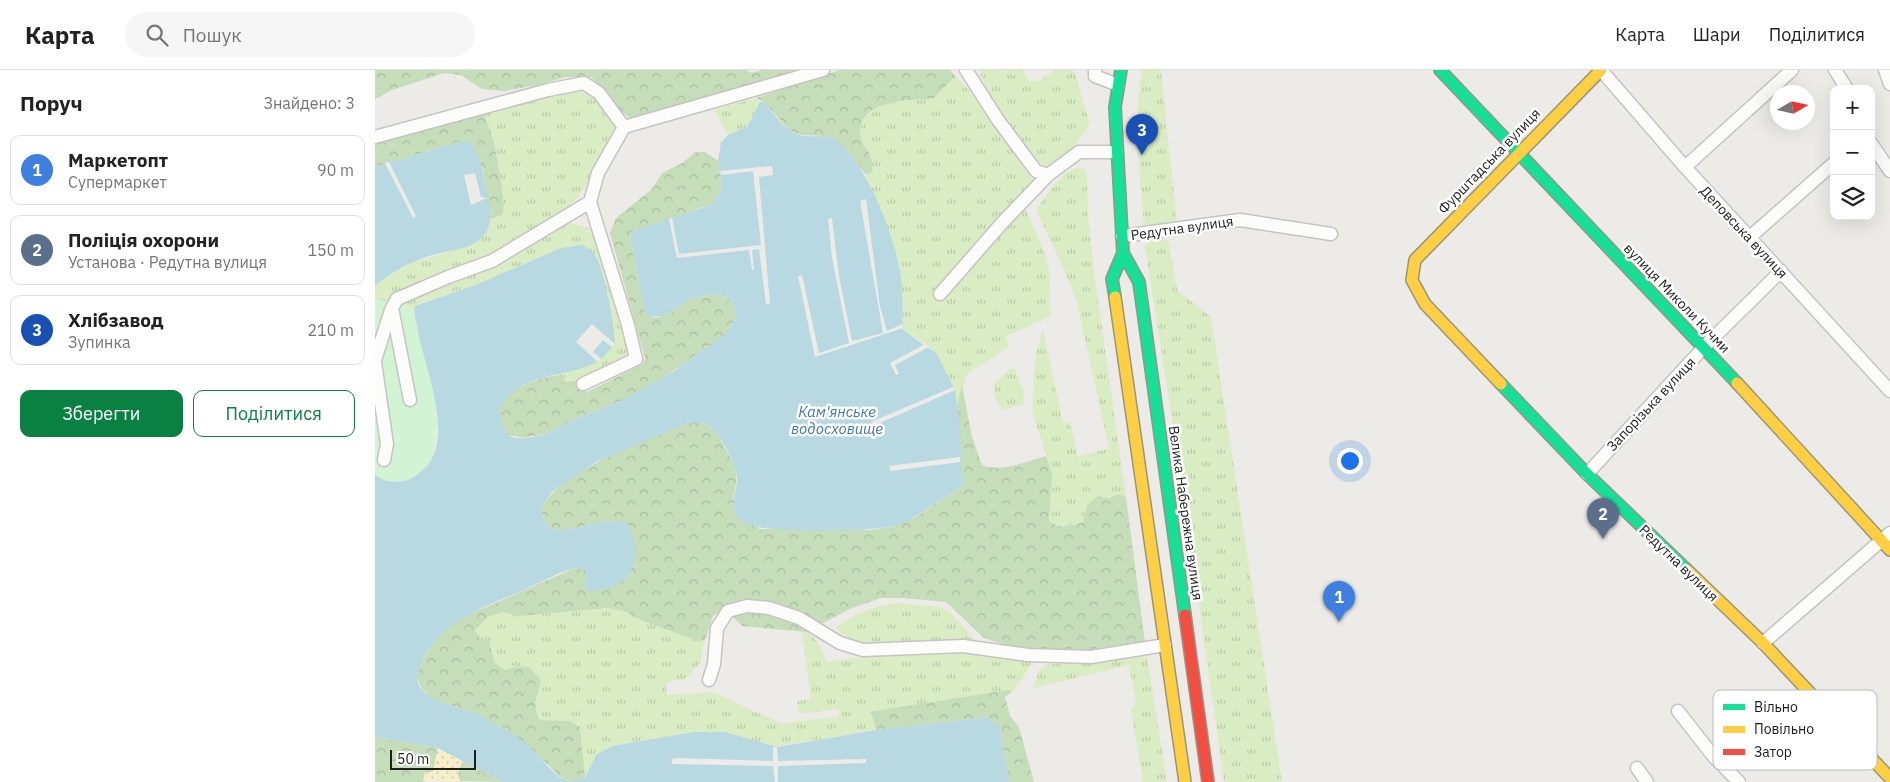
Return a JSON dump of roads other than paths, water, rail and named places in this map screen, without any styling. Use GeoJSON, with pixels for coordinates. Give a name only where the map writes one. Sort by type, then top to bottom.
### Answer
{"type":"FeatureCollection","features":[{"type":"Feature","properties":{"kind":"street"},"geometry":{"type":"LineString","coordinates":[[583,384],[635,359],[628,325],[590,202],[599,173],[624,127],[756,91],[823,70]]}},
{"type":"Feature","properties":{"kind":"street"},"geometry":{"type":"LineString","coordinates":[[966,70],[998,120],[1035,171],[1048,175]]}},
{"type":"Feature","properties":{"kind":"street"},"geometry":{"type":"LineString","coordinates":[[1095,70],[1095,76],[1119,85]]}},
{"type":"Feature","properties":{"kind":"street","name":"Велика Набережна вулиця"},"geometry":{"type":"LineString","coordinates":[[1121,70],[1115,107],[1123,253],[1139,282],[1208,782]]}},
{"type":"Feature","properties":{"kind":"street","name":"вулиця Миколи Кучми"},"geometry":{"type":"LineString","coordinates":[[1440,70],[1887,541]]}},
{"type":"Feature","properties":{"kind":"street","name":"Фурштадська вулиця"},"geometry":{"type":"LineString","coordinates":[[1412,280],[1415,260],[1517,153],[1601,70]]}},
{"type":"Feature","properties":{"kind":"street","name":"Деповська вулиця"},"geometry":{"type":"LineString","coordinates":[[1601,70],[1685,167],[1890,391]]}},
{"type":"Feature","properties":{"kind":"street"},"geometry":{"type":"LineString","coordinates":[[1685,167],[1792,70]]}},
{"type":"Feature","properties":{"kind":"street"},"geometry":{"type":"LineString","coordinates":[[1835,70],[1844,85]]}},
{"type":"Feature","properties":{"kind":"street"},"geometry":{"type":"LineString","coordinates":[[1885,70],[1890,84]]}},
{"type":"Feature","properties":{"kind":"street"},"geometry":{"type":"LineString","coordinates":[[375,137],[548,90],[584,83],[599,93],[624,127]]}},
{"type":"Feature","properties":{"kind":"street"},"geometry":{"type":"LineString","coordinates":[[1875,149],[1890,171]]}},
{"type":"Feature","properties":{"kind":"street"},"geometry":{"type":"LineString","coordinates":[[941,294],[1002,223],[1048,175],[1079,152],[1117,152]]}},
{"type":"Feature","properties":{"kind":"street"},"geometry":{"type":"LineString","coordinates":[[1750,238],[1830,167]]}},
{"type":"Feature","properties":{"kind":"street"},"geometry":{"type":"LineString","coordinates":[[384,460],[387,444],[375,361],[392,308],[397,299],[492,261],[590,202]]}},
{"type":"Feature","properties":{"kind":"street","name":"Редутна вулиця"},"geometry":{"type":"LineString","coordinates":[[1122,236],[1240,220],[1331,234]]}},
{"type":"Feature","properties":{"kind":"street","name":"Велика Набережна вулиця"},"geometry":{"type":"LineString","coordinates":[[1123,253],[1112,279],[1185,782]]}},
{"type":"Feature","properties":{"kind":"street","name":"Запорізька вулиця"},"geometry":{"type":"LineString","coordinates":[[1587,474],[1704,347],[1781,271]]}},
{"type":"Feature","properties":{"kind":"street","name":"Редутна вулиця"},"geometry":{"type":"LineString","coordinates":[[1412,280],[1425,304],[1587,474],[1763,643],[1807,690]]}},
{"type":"Feature","properties":{"kind":"street"},"geometry":{"type":"LineString","coordinates":[[392,308],[410,400]]}},
{"type":"Feature","properties":{"kind":"street"},"geometry":{"type":"LineString","coordinates":[[1763,643],[1887,541]]}},
{"type":"Feature","properties":{"kind":"street"},"geometry":{"type":"LineString","coordinates":[[709,680],[714,664],[717,628],[728,611],[747,606],[769,608],[799,618],[839,643],[863,650],[963,646],[1028,655],[1091,657],[1165,645]]}},
{"type":"Feature","properties":{"kind":"street"},"geometry":{"type":"LineString","coordinates":[[1678,711],[1713,756]]}},
{"type":"Feature","properties":{"kind":"street","name":"Редутна вулиця"},"geometry":{"type":"LineString","coordinates":[[1877,764],[1890,778]]}},
{"type":"Feature","properties":{"kind":"street"},"geometry":{"type":"LineString","coordinates":[[1637,768],[1647,782]]}},
{"type":"Feature","properties":{"kind":"street"},"geometry":{"type":"LineString","coordinates":[[1727,770],[1739,782]]}},
{"type":"Feature","properties":{"kind":"water","name":"Кам'янське водосховище"},"geometry":{"type":"Polygon","coordinates":[[[760,102],[764,102],[780,122],[794,133],[805,136],[824,136],[837,141],[849,153],[871,188],[889,231],[900,271],[903,330],[937,354],[955,390],[959,419],[963,485],[906,522],[890,527],[820,531],[771,529],[753,526],[742,522],[735,512],[733,502],[737,480],[736,474],[731,458],[722,442],[707,425],[699,423],[685,424],[596,462],[552,492],[541,507],[544,519],[550,527],[558,530],[567,530],[611,521],[628,525],[634,542],[635,560],[632,569],[620,583],[611,587],[588,591],[584,586],[587,574],[585,570],[575,568],[488,605],[458,621],[433,643],[424,657],[418,674],[418,682],[428,695],[437,700],[475,714],[512,734],[533,750],[556,774],[569,781],[585,778],[596,755],[612,746],[694,732],[725,732],[777,747],[876,730],[987,717],[999,726],[1009,782],[503,782],[438,748],[375,737],[375,474],[390,482],[412,478],[425,468],[434,455],[438,439],[435,402],[418,332],[415,306],[478,284],[561,248],[582,245],[592,251],[597,258],[605,282],[615,344],[598,362],[530,382],[519,387],[509,396],[500,408],[501,420],[508,434],[513,437],[528,438],[547,434],[573,420],[621,401],[674,371],[728,332],[736,317],[732,302],[727,297],[713,294],[691,299],[663,316],[649,317],[645,313],[630,235],[632,231],[713,203],[722,189],[718,161],[721,142],[728,135],[747,127],[760,102]]]}},
{"type":"Feature","properties":{"kind":"water"},"geometry":{"type":"Polygon","coordinates":[[[459,142],[469,142],[479,158],[490,212],[488,230],[483,237],[468,246],[417,260],[375,286],[375,167],[459,142]]]}},
{"type":"Feature","properties":{"kind":"place","name":"Хлібзавод"},"geometry":{"type":"Point","coordinates":[1142,155]}},
{"type":"Feature","properties":{"kind":"place","name":"Поліція охорони"},"geometry":{"type":"Point","coordinates":[1603,539]}},
{"type":"Feature","properties":{"kind":"place","name":"Маркетопт"},"geometry":{"type":"Point","coordinates":[1339,622]}}]}
